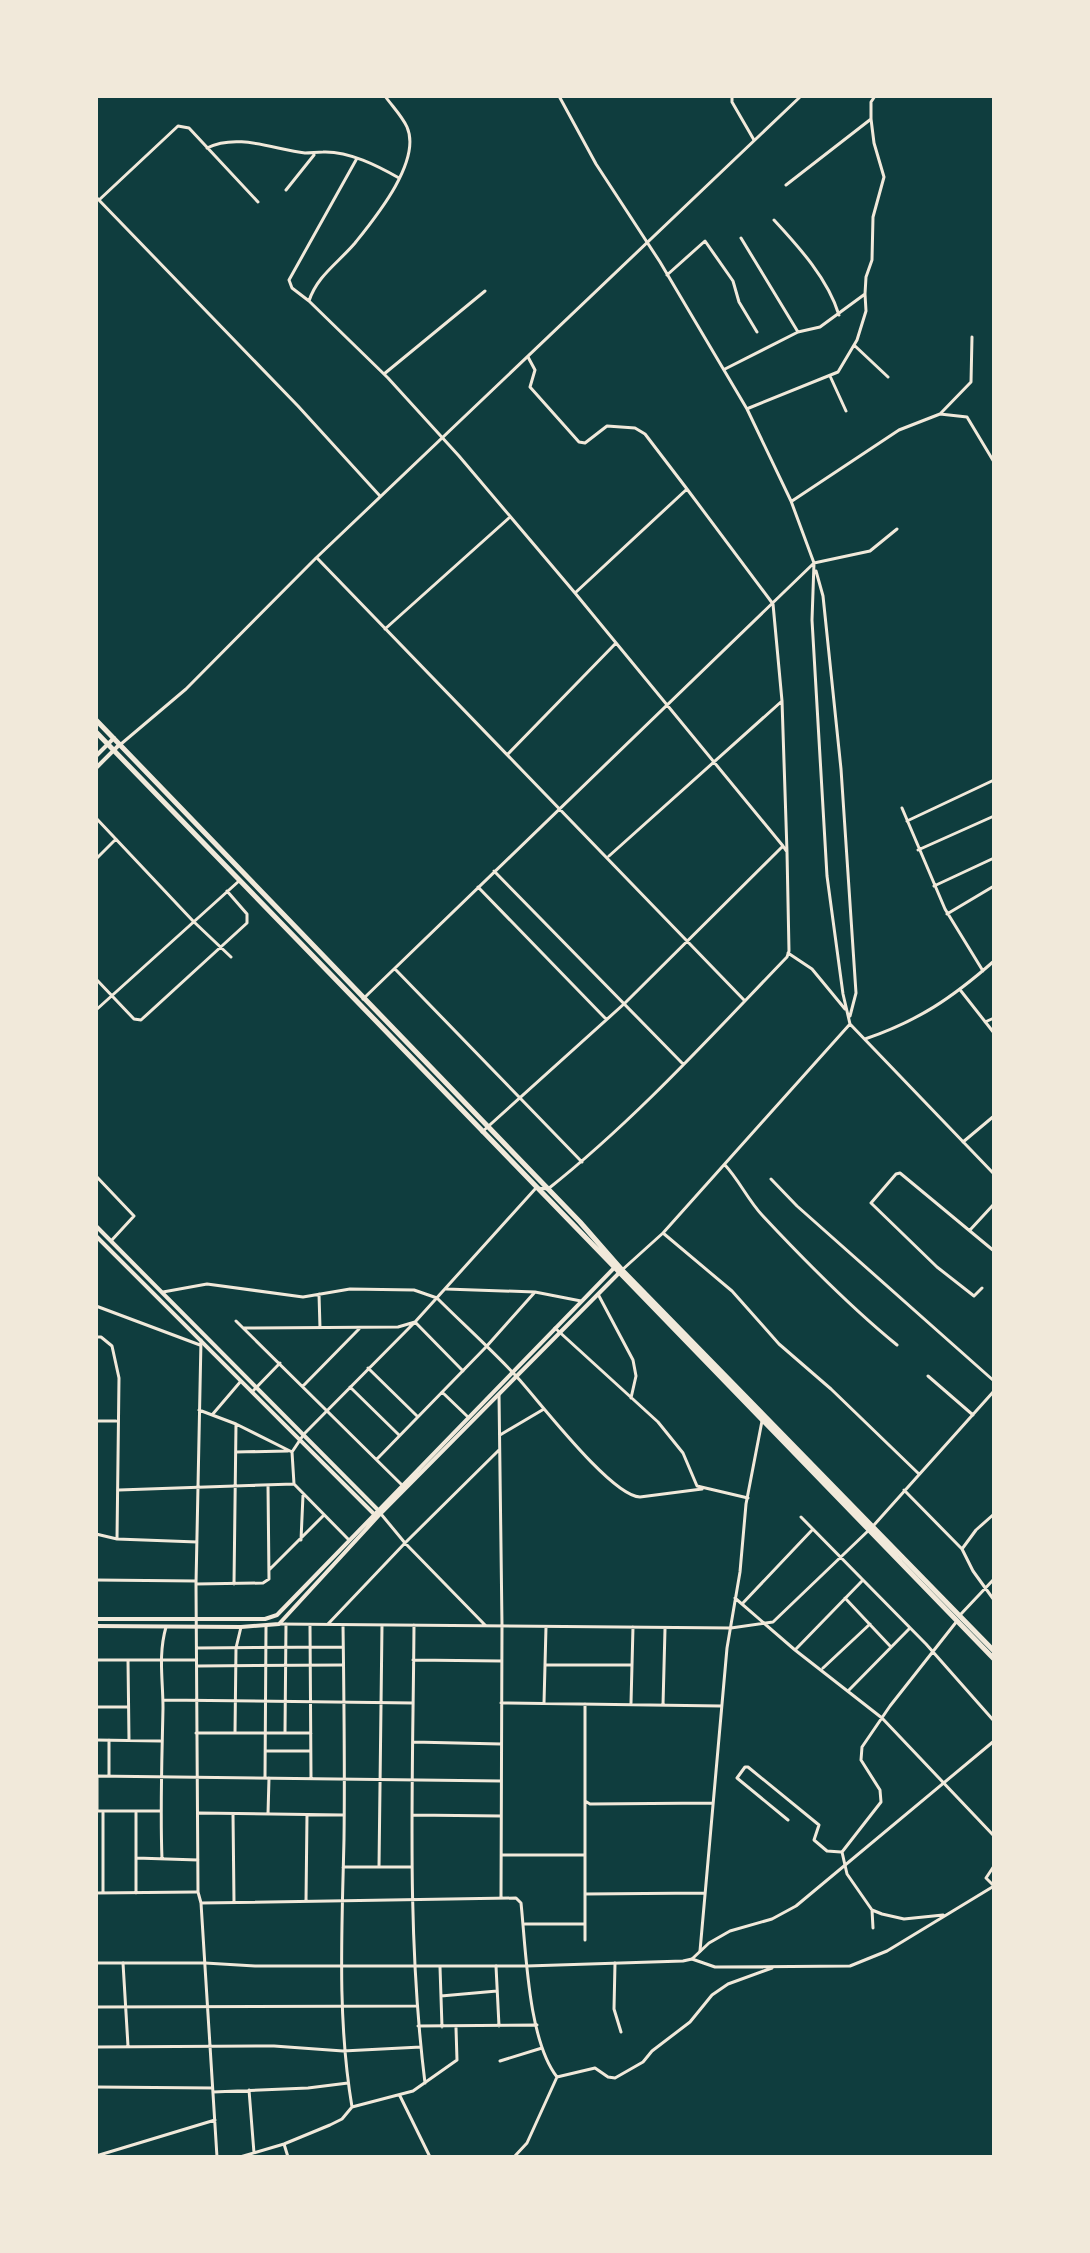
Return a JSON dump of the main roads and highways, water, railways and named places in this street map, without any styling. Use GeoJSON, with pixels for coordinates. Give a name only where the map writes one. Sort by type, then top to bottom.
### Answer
{"type":"FeatureCollection","features":[{"type":"Feature","properties":{"kind":"highway"},"geometry":{"type":"LineString","coordinates":[[96,720],[548,1189],[618,1269],[762,1421],[871,1528]]}},
{"type":"Feature","properties":{"kind":"highway"},"geometry":{"type":"LineString","coordinates":[[96,732],[536,1188],[871,1528],[994,1659]]}},
{"type":"Feature","properties":{"kind":"highway"},"geometry":{"type":"LineString","coordinates":[[958,1619],[994,1651]]}},
{"type":"Feature","properties":{"kind":"main road"},"geometry":{"type":"LineString","coordinates":[[96,756],[114,738]]}},
{"type":"Feature","properties":{"kind":"main road"},"geometry":{"type":"LineString","coordinates":[[96,768],[121,744]]}},
{"type":"Feature","properties":{"kind":"main road"},"geometry":{"type":"LineString","coordinates":[[96,1226],[304,1434],[378,1513]]}},
{"type":"Feature","properties":{"kind":"main road"},"geometry":{"type":"LineString","coordinates":[[96,1236],[200,1343],[378,1513]]}},
{"type":"Feature","properties":{"kind":"main road"},"geometry":{"type":"LineString","coordinates":[[96,1626],[266,1627],[279,1624],[378,1513],[560,1334],[618,1269]]}},
{"type":"Feature","properties":{"kind":"main road"},"geometry":{"type":"LineString","coordinates":[[471,1420],[499,1394],[555,1328],[618,1269]]}},
{"type":"Feature","properties":{"kind":"main road"},"geometry":{"type":"LineString","coordinates":[[96,1619],[265,1619],[277,1615],[378,1513]]}}]}
